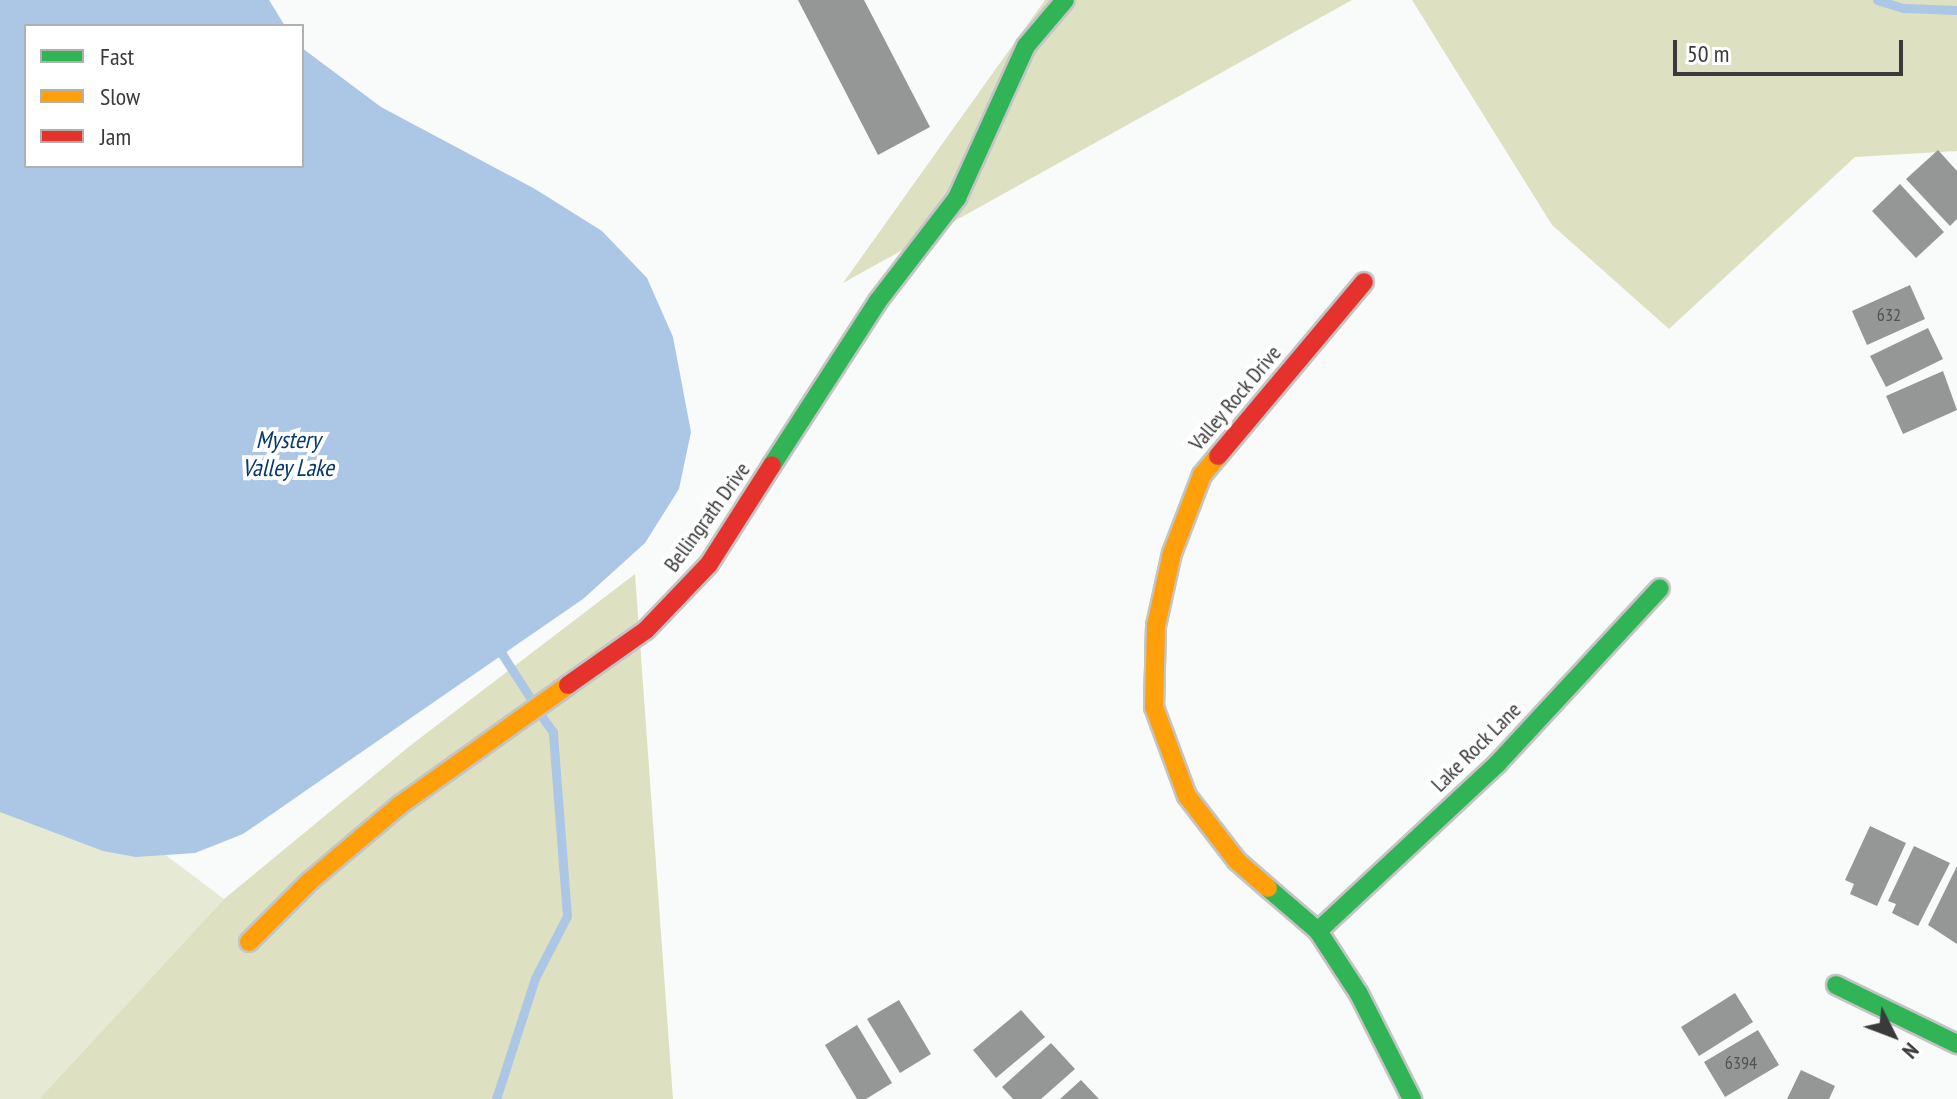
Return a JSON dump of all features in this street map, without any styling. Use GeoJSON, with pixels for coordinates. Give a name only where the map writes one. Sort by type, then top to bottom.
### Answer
{"type":"FeatureCollection","features":[{"type":"Feature","properties":{"kind":"street","name":"Bellingrath Drive"},"geometry":{"type":"LineString","coordinates":[[249,942],[310,881],[400,805],[646,630],[709,564],[878,301],[957,198],[1026,46],[1065,0]]}},
{"type":"Feature","properties":{"kind":"street","name":"Valley Rock Drive"},"geometry":{"type":"LineString","coordinates":[[1364,282],[1202,475],[1172,553],[1156,626],[1154,707],[1187,796],[1237,861],[1318,931],[1359,994],[1412,1099]]}},
{"type":"Feature","properties":{"kind":"street","name":"Lake Rock Lane"},"geometry":{"type":"LineString","coordinates":[[1318,931],[1498,763],[1660,588]]}},
{"type":"Feature","properties":{"kind":"street"},"geometry":{"type":"LineString","coordinates":[[1836,985],[1957,1044]]}},
{"type":"Feature","properties":{"kind":"green space"},"geometry":{"type":"Polygon","coordinates":[[[1045,0],[1352,0],[843,283],[1045,0]]]}},
{"type":"Feature","properties":{"kind":"green space"},"geometry":{"type":"Polygon","coordinates":[[[1412,0],[1957,0],[1957,151],[1855,157],[1669,329],[1552,225],[1412,0]]]}},
{"type":"Feature","properties":{"kind":"green space"},"geometry":{"type":"Polygon","coordinates":[[[635,574],[673,1099],[39,1099],[224,899],[411,745],[635,574]]]}},
{"type":"Feature","properties":{"kind":"green space"},"geometry":{"type":"Polygon","coordinates":[[[0,755],[46,765],[224,899],[39,1099],[0,1099],[0,755]]]}},
{"type":"Feature","properties":{"kind":"water","name":"Mystery Valley Lake"},"geometry":{"type":"Polygon","coordinates":[[[0,0],[269,0],[284,24],[24,24],[24,168],[304,168],[304,49],[381,107],[535,189],[602,231],[647,278],[673,337],[691,432],[679,489],[645,543],[583,599],[243,834],[195,853],[136,857],[103,851],[0,812],[0,0]]]}},
{"type":"Feature","properties":{"kind":"building"},"geometry":{"type":"Polygon","coordinates":[[[798,0],[864,0],[930,127],[878,155],[798,0]]]}},
{"type":"Feature","properties":{"kind":"building"},"geometry":{"type":"Polygon","coordinates":[[[1938,150],[1957,171],[1957,219],[1950,226],[1906,179],[1938,150]]]}},
{"type":"Feature","properties":{"kind":"building"},"geometry":{"type":"Polygon","coordinates":[[[1900,184],[1944,232],[1916,258],[1872,211],[1900,184]]]}},
{"type":"Feature","properties":{"kind":"building"},"geometry":{"type":"Polygon","coordinates":[[[1910,285],[1925,319],[1867,345],[1852,311],[1910,285]]]}},
{"type":"Feature","properties":{"kind":"building"},"geometry":{"type":"Polygon","coordinates":[[[1928,328],[1943,359],[1886,387],[1870,356],[1928,328]]]}},
{"type":"Feature","properties":{"kind":"building"},"geometry":{"type":"Polygon","coordinates":[[[1943,371],[1957,410],[1903,434],[1886,396],[1943,371]]]}},
{"type":"Feature","properties":{"kind":"building"},"geometry":{"type":"Polygon","coordinates":[[[1870,826],[1906,843],[1877,906],[1850,894],[1854,884],[1845,880],[1870,826]]]}},
{"type":"Feature","properties":{"kind":"building"},"geometry":{"type":"Polygon","coordinates":[[[1914,846],[1950,863],[1918,926],[1892,913],[1896,904],[1888,901],[1914,846]]]}},
{"type":"Feature","properties":{"kind":"building"},"geometry":{"type":"Polygon","coordinates":[[[1957,866],[1957,944],[1928,925],[1957,866]]]}},
{"type":"Feature","properties":{"kind":"building"},"geometry":{"type":"Polygon","coordinates":[[[1735,993],[1753,1022],[1699,1056],[1681,1027],[1735,993]]]}},
{"type":"Feature","properties":{"kind":"building"},"geometry":{"type":"Polygon","coordinates":[[[899,1000],[931,1054],[900,1073],[867,1019],[899,1000]]]}},
{"type":"Feature","properties":{"kind":"building"},"geometry":{"type":"Polygon","coordinates":[[[1021,1010],[1045,1037],[996,1078],[973,1050],[1021,1010]]]}},
{"type":"Feature","properties":{"kind":"building"},"geometry":{"type":"Polygon","coordinates":[[[857,1025],[892,1083],[866,1099],[857,1099],[825,1045],[857,1025]]]}},
{"type":"Feature","properties":{"kind":"building"},"geometry":{"type":"Polygon","coordinates":[[[1758,1030],[1779,1065],[1725,1097],[1704,1062],[1758,1030]]]}},
{"type":"Feature","properties":{"kind":"building"},"geometry":{"type":"Polygon","coordinates":[[[1051,1043],[1075,1069],[1041,1099],[1013,1099],[1002,1087],[1051,1043]]]}},
{"type":"Feature","properties":{"kind":"building"},"geometry":{"type":"Polygon","coordinates":[[[1801,1070],[1835,1086],[1829,1099],[1787,1099],[1801,1070]]]}},
{"type":"Feature","properties":{"kind":"building"},"geometry":{"type":"Polygon","coordinates":[[[1081,1080],[1099,1099],[1060,1099],[1081,1080]]]}},
{"type":"Feature","properties":{"kind":"waterway"},"geometry":{"type":"LineString","coordinates":[[1877,0],[1904,8],[1957,10]]}},
{"type":"Feature","properties":{"kind":"waterway"},"geometry":{"type":"LineString","coordinates":[[502,654],[531,699]]}},
{"type":"Feature","properties":{"kind":"waterway"},"geometry":{"type":"LineString","coordinates":[[496,1099],[535,978],[567,916],[553,732],[543,718]]}},
{"type":"Feature","properties":{"kind":"traffic: fast"},"geometry":{"type":"LineString","coordinates":[[772,465],[878,301],[957,198],[1026,46],[1065,0]]}},
{"type":"Feature","properties":{"kind":"traffic: fast"},"geometry":{"type":"LineString","coordinates":[[1318,931],[1498,763],[1660,588]]}},
{"type":"Feature","properties":{"kind":"traffic: fast"},"geometry":{"type":"LineString","coordinates":[[1268,888],[1318,931],[1359,994],[1412,1099]]}},
{"type":"Feature","properties":{"kind":"traffic: fast"},"geometry":{"type":"LineString","coordinates":[[1836,985],[1957,1044]]}},
{"type":"Feature","properties":{"kind":"traffic: slow"},"geometry":{"type":"LineString","coordinates":[[1218,456],[1202,475],[1172,553],[1156,626],[1154,707],[1187,796],[1237,861],[1268,888]]}},
{"type":"Feature","properties":{"kind":"traffic: slow"},"geometry":{"type":"LineString","coordinates":[[249,942],[310,881],[400,805],[568,685]]}},
{"type":"Feature","properties":{"kind":"traffic: jam"},"geometry":{"type":"LineString","coordinates":[[1218,456],[1364,282]]}},
{"type":"Feature","properties":{"kind":"traffic: jam"},"geometry":{"type":"LineString","coordinates":[[568,685],[646,630],[709,564],[772,465]]}}]}
